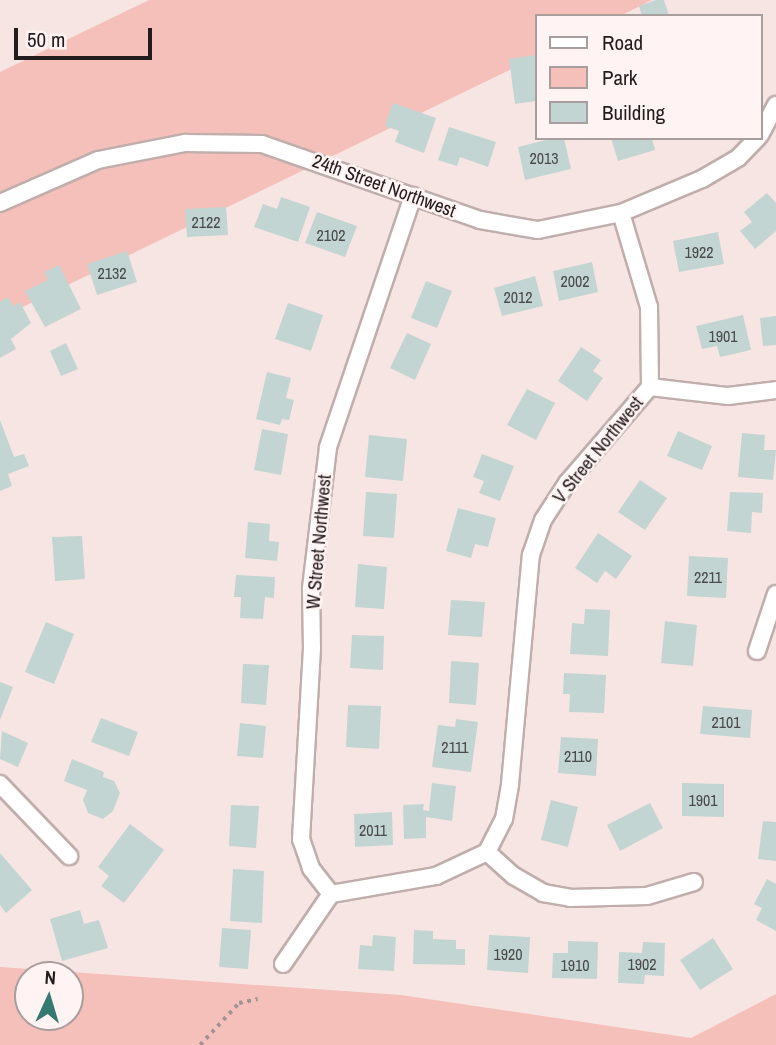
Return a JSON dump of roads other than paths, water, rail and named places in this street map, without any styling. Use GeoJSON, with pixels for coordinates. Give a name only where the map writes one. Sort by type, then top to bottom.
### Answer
{"type":"FeatureCollection","features":[{"type":"Feature","properties":{"kind":"street","name":"24th Street Northwest"},"geometry":{"type":"LineString","coordinates":[[762,131],[776,105]]}},
{"type":"Feature","properties":{"kind":"street","name":"24th Street Northwest"},"geometry":{"type":"LineString","coordinates":[[0,203],[98,160],[185,143],[262,144],[480,220],[538,230],[621,213],[702,179],[738,158],[756,140]]}},
{"type":"Feature","properties":{"kind":"street","name":"W Street Northwest"},"geometry":{"type":"LineString","coordinates":[[331,894],[311,868],[301,839],[312,649],[311,588],[328,447],[413,196]]}},
{"type":"Feature","properties":{"kind":"street","name":"V Street Northwest"},"geometry":{"type":"LineString","coordinates":[[487,852],[504,819],[510,784],[531,555],[543,520],[567,483],[650,387],[649,307],[621,213]]}},
{"type":"Feature","properties":{"kind":"street"},"geometry":{"type":"LineString","coordinates":[[650,387],[728,396],[776,390]]}},
{"type":"Feature","properties":{"kind":"street"},"geometry":{"type":"LineString","coordinates":[[757,651],[776,594]]}},
{"type":"Feature","properties":{"kind":"street"},"geometry":{"type":"LineString","coordinates":[[0,784],[69,856]]}},
{"type":"Feature","properties":{"kind":"street"},"geometry":{"type":"LineString","coordinates":[[283,964],[331,894],[436,876],[487,852],[524,882],[544,893],[570,898],[647,896],[694,882]]}}]}
